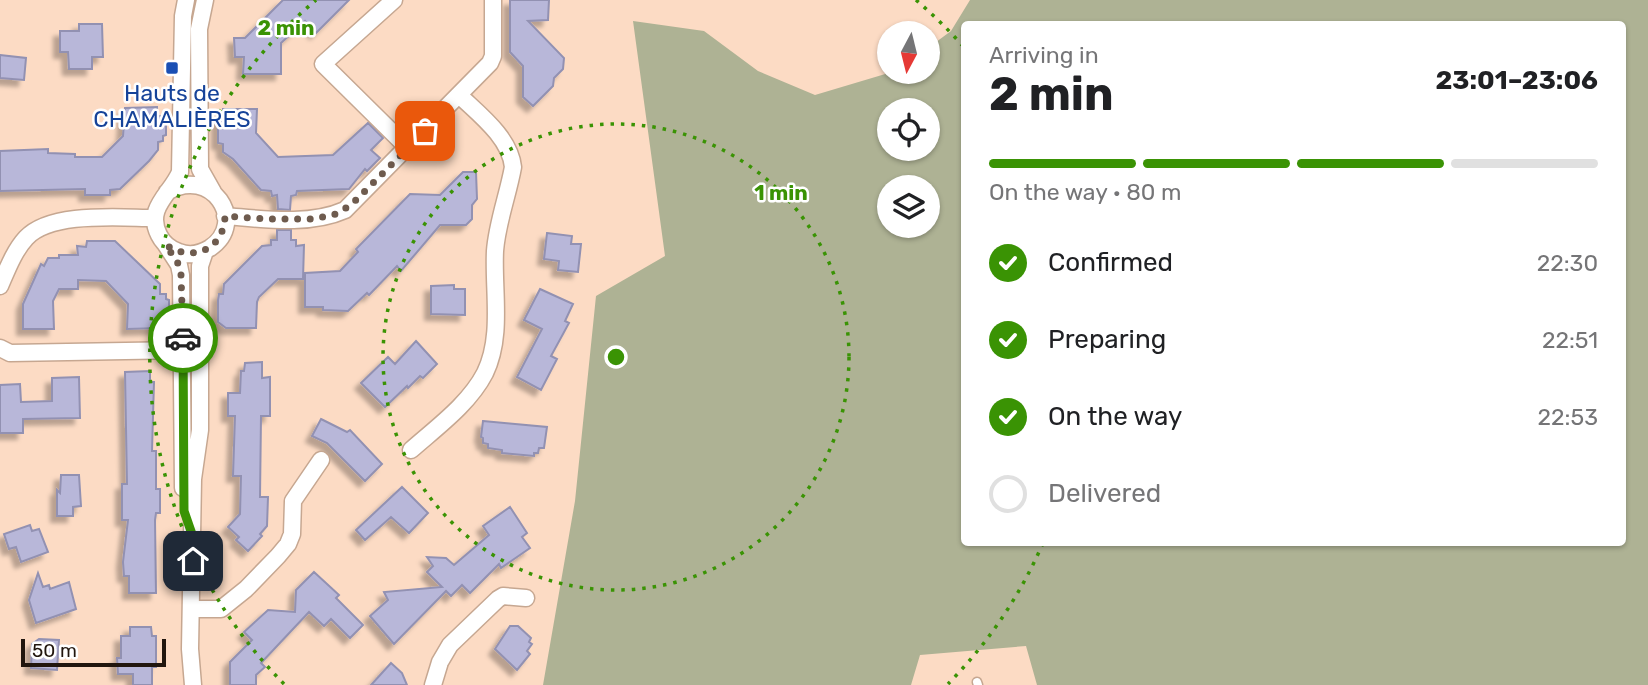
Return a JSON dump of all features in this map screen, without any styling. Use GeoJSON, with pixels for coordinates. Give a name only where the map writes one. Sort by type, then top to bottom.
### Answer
{"type":"FeatureCollection","features":[{"type":"Feature","properties":{"kind":"street"},"geometry":{"type":"LineString","coordinates":[[172,0],[184,8],[180,172],[176,182],[158,204],[155,218],[160,238],[179,265],[181,275],[184,511],[193,537]]}},
{"type":"Feature","properties":{"kind":"street"},"geometry":{"type":"LineString","coordinates":[[166,245],[185,254],[205,251],[218,241],[225,225],[219,199],[200,169],[198,54],[199,29],[205,0]]}},
{"type":"Feature","properties":{"kind":"street"},"geometry":{"type":"LineString","coordinates":[[394,0],[323,64],[408,148]]}},
{"type":"Feature","properties":{"kind":"street"},"geometry":{"type":"LineString","coordinates":[[225,216],[313,219],[336,214],[351,205],[460,96],[492,60],[493,0]]}},
{"type":"Feature","properties":{"kind":"street"},"geometry":{"type":"LineString","coordinates":[[411,450],[473,391],[484,373],[494,339],[495,250],[513,167],[512,159],[505,142],[460,96]]}},
{"type":"Feature","properties":{"kind":"street"},"geometry":{"type":"LineString","coordinates":[[167,192],[185,184],[204,186],[213,192]]}},
{"type":"Feature","properties":{"kind":"street"},"geometry":{"type":"LineString","coordinates":[[0,286],[18,249],[27,236],[37,229],[65,220],[155,218]]}},
{"type":"Feature","properties":{"kind":"street"},"geometry":{"type":"LineString","coordinates":[[186,685],[190,649],[193,479],[200,430],[200,266],[205,251]]}},
{"type":"Feature","properties":{"kind":"street"},"geometry":{"type":"LineString","coordinates":[[0,348],[10,353],[183,350]]}},
{"type":"Feature","properties":{"kind":"street"},"geometry":{"type":"LineString","coordinates":[[191,610],[221,608],[246,589],[278,556],[292,534],[293,501],[321,460]]}},
{"type":"Feature","properties":{"kind":"street"},"geometry":{"type":"LineString","coordinates":[[433,685],[440,662],[450,645],[498,598],[526,598]]}},
{"type":"Feature","properties":{"kind":"street"},"geometry":{"type":"LineString","coordinates":[[190,649],[193,685]]}},
{"type":"Feature","properties":{"kind":"green space"},"geometry":{"type":"Polygon","coordinates":[[[970,0],[1648,0],[1648,685],[1037,685],[1026,646],[920,655],[911,685],[543,685],[575,501],[596,296],[665,256],[633,21],[704,31],[758,71],[815,95],[877,76],[877,84],[940,84],[940,39],[951,31],[970,0]]]}},
{"type":"Feature","properties":{"kind":"building"},"geometry":{"type":"Polygon","coordinates":[[[283,0],[349,0],[316,33],[305,21],[281,43],[281,74],[243,74],[244,57],[235,57],[234,38],[245,38],[283,0]]]}},
{"type":"Feature","properties":{"kind":"building"},"geometry":{"type":"Polygon","coordinates":[[[510,0],[549,0],[548,20],[528,21],[564,58],[563,69],[554,78],[553,86],[533,106],[523,97],[523,66],[510,52],[510,0]]]}},
{"type":"Feature","properties":{"kind":"building"},"geometry":{"type":"Polygon","coordinates":[[[79,24],[102,24],[103,57],[92,57],[92,69],[69,69],[68,52],[60,52],[60,31],[79,31],[79,24]]]}},
{"type":"Feature","properties":{"kind":"building"},"geometry":{"type":"Polygon","coordinates":[[[0,55],[26,58],[24,80],[0,78],[0,55]]]}},
{"type":"Feature","properties":{"kind":"building"},"geometry":{"type":"Polygon","coordinates":[[[157,107],[157,116],[163,116],[163,121],[166,121],[163,141],[158,142],[158,150],[149,161],[120,189],[110,190],[110,195],[85,195],[85,189],[0,191],[0,151],[48,149],[48,153],[75,154],[75,157],[102,157],[123,136],[125,108],[157,107]]]}},
{"type":"Feature","properties":{"kind":"building"},"geometry":{"type":"Polygon","coordinates":[[[223,109],[257,109],[256,133],[278,157],[333,155],[368,123],[383,138],[371,150],[380,158],[367,171],[365,169],[349,189],[297,191],[296,195],[291,196],[290,210],[278,209],[277,195],[272,196],[271,191],[261,190],[233,159],[223,152],[223,144],[218,143],[218,118],[223,117],[223,109]]]}},
{"type":"Feature","properties":{"kind":"building"},"geometry":{"type":"Polygon","coordinates":[[[463,172],[476,172],[477,199],[472,205],[472,219],[466,225],[440,225],[401,271],[397,266],[369,295],[367,293],[348,311],[305,307],[305,273],[340,271],[358,252],[356,249],[410,194],[440,195],[463,172]]]}},
{"type":"Feature","properties":{"kind":"building"},"geometry":{"type":"Polygon","coordinates":[[[277,230],[291,230],[291,240],[296,240],[296,246],[304,245],[303,279],[278,279],[259,297],[256,328],[226,328],[218,322],[218,300],[219,294],[223,294],[224,284],[262,246],[271,245],[271,240],[277,240],[277,230]]]}},
{"type":"Feature","properties":{"kind":"building"},"geometry":{"type":"Polygon","coordinates":[[[547,233],[572,236],[571,244],[581,244],[578,272],[558,270],[559,261],[544,259],[547,233]]]}},
{"type":"Feature","properties":{"kind":"building"},"geometry":{"type":"Polygon","coordinates":[[[87,241],[115,241],[160,284],[160,294],[166,294],[166,299],[169,300],[169,314],[166,314],[166,319],[161,320],[160,328],[127,329],[128,304],[106,281],[78,280],[78,289],[59,289],[53,301],[54,329],[23,329],[23,304],[41,264],[44,266],[48,258],[59,258],[59,255],[78,255],[77,246],[86,247],[87,241]]]}},
{"type":"Feature","properties":{"kind":"building"},"geometry":{"type":"Polygon","coordinates":[[[454,285],[454,289],[465,289],[465,315],[431,314],[431,286],[454,285]]]}},
{"type":"Feature","properties":{"kind":"building"},"geometry":{"type":"Polygon","coordinates":[[[540,289],[573,304],[565,321],[569,323],[551,356],[557,359],[541,390],[517,377],[542,329],[524,320],[540,289]]]}},
{"type":"Feature","properties":{"kind":"building"},"geometry":{"type":"Polygon","coordinates":[[[416,341],[437,364],[423,378],[420,376],[408,388],[407,386],[385,407],[361,383],[388,357],[395,364],[416,341]]]}},
{"type":"Feature","properties":{"kind":"building"},"geometry":{"type":"Polygon","coordinates":[[[262,362],[262,378],[270,377],[270,416],[261,416],[260,497],[268,497],[267,526],[248,551],[236,540],[239,537],[228,527],[240,514],[241,476],[233,476],[235,416],[228,416],[228,393],[240,393],[241,371],[244,371],[245,363],[262,362]]]}},
{"type":"Feature","properties":{"kind":"building"},"geometry":{"type":"Polygon","coordinates":[[[150,371],[150,382],[154,382],[152,451],[156,451],[156,489],[160,489],[160,513],[156,513],[155,520],[156,593],[129,593],[129,576],[124,576],[123,562],[128,520],[122,520],[122,484],[127,484],[125,372],[150,371]]]}},
{"type":"Feature","properties":{"kind":"building"},"geometry":{"type":"Polygon","coordinates":[[[79,377],[80,418],[23,419],[23,433],[0,433],[0,385],[20,384],[21,402],[52,401],[52,378],[79,377]]]}},
{"type":"Feature","properties":{"kind":"building"},"geometry":{"type":"Polygon","coordinates":[[[321,419],[347,432],[350,430],[382,464],[365,481],[327,443],[312,436],[321,419]]]}},
{"type":"Feature","properties":{"kind":"building"},"geometry":{"type":"Polygon","coordinates":[[[483,421],[547,427],[544,448],[539,448],[534,456],[502,453],[502,450],[488,448],[488,444],[483,443],[481,437],[483,421]]]}},
{"type":"Feature","properties":{"kind":"building"},"geometry":{"type":"Polygon","coordinates":[[[61,475],[79,475],[81,506],[73,507],[73,516],[57,516],[57,490],[60,493],[61,475]]]}},
{"type":"Feature","properties":{"kind":"building"},"geometry":{"type":"Polygon","coordinates":[[[402,487],[428,513],[409,533],[391,517],[365,540],[356,530],[402,487]]]}},
{"type":"Feature","properties":{"kind":"building"},"geometry":{"type":"Polygon","coordinates":[[[510,507],[527,533],[522,537],[530,548],[501,568],[499,564],[470,593],[462,585],[451,596],[446,591],[394,644],[370,616],[388,600],[384,592],[442,587],[427,572],[433,566],[427,557],[446,558],[454,565],[489,535],[483,526],[510,507]]]}},
{"type":"Feature","properties":{"kind":"building"},"geometry":{"type":"Polygon","coordinates":[[[30,525],[32,531],[39,529],[48,552],[21,562],[16,547],[9,549],[4,534],[30,525]]]}},
{"type":"Feature","properties":{"kind":"building"},"geometry":{"type":"Polygon","coordinates":[[[314,572],[339,595],[336,598],[363,625],[350,638],[331,619],[324,626],[309,612],[261,663],[265,667],[256,675],[256,685],[230,685],[230,662],[252,640],[244,632],[268,610],[295,612],[296,590],[314,572]]]}},
{"type":"Feature","properties":{"kind":"building"},"geometry":{"type":"Polygon","coordinates":[[[38,573],[43,587],[49,585],[50,589],[69,582],[76,609],[36,623],[29,600],[38,573]]]}},
{"type":"Feature","properties":{"kind":"building"},"geometry":{"type":"Polygon","coordinates":[[[510,626],[518,626],[531,638],[529,642],[532,644],[527,651],[530,654],[517,670],[495,649],[510,626]]]}},
{"type":"Feature","properties":{"kind":"building"},"geometry":{"type":"Polygon","coordinates":[[[130,627],[151,627],[152,636],[156,636],[156,667],[152,667],[152,685],[133,685],[133,674],[118,674],[117,658],[121,658],[121,636],[130,636],[130,627]]]}},
{"type":"Feature","properties":{"kind":"building"},"geometry":{"type":"Polygon","coordinates":[[[39,639],[59,640],[57,670],[31,668],[32,644],[39,639]]]}},
{"type":"Feature","properties":{"kind":"building"},"geometry":{"type":"Polygon","coordinates":[[[391,663],[402,673],[407,685],[371,685],[391,663]]]}},
{"type":"Feature","properties":{"kind":"way so far"},"geometry":{"type":"LineString","coordinates":[[183,338],[181,275],[179,265],[166,245],[185,254],[205,251],[218,241],[225,225],[225,216],[313,219],[345,210],[425,131]]}},
{"type":"Feature","properties":{"kind":"place","name":"Hauts de CHAMALIÈRES"},"geometry":{"type":"Point","coordinates":[172,68]}},
{"type":"Feature","properties":{"kind":"route"},"geometry":{"type":"LineString","coordinates":[[183,338],[184,511],[193,537],[193,561]]}}]}
